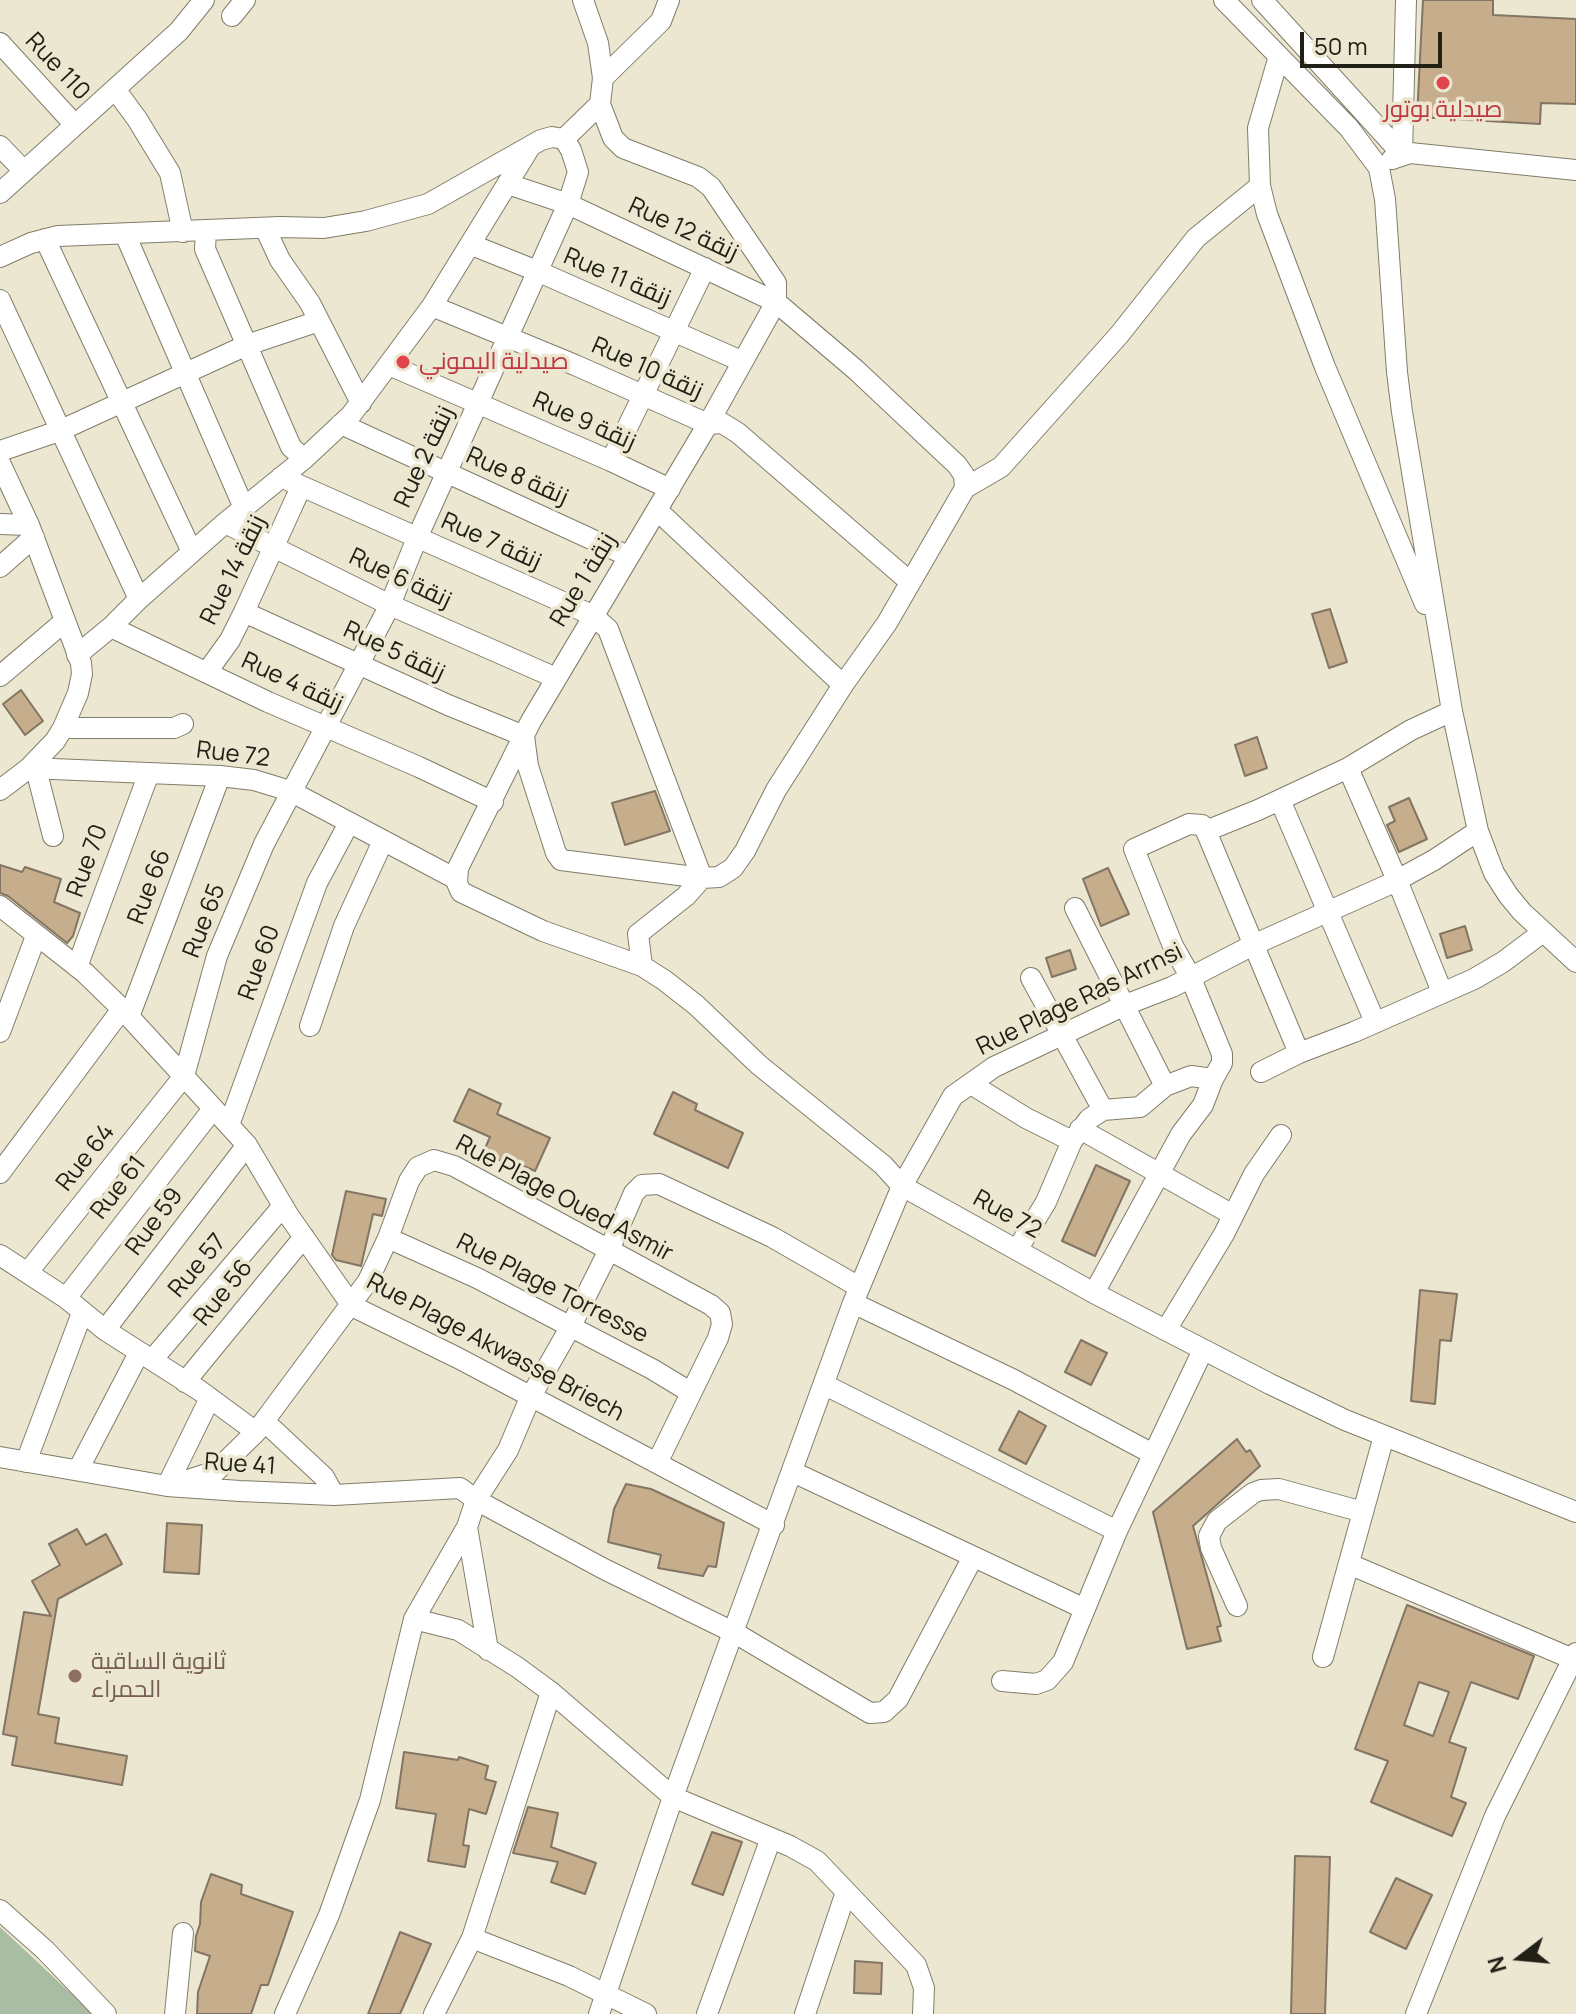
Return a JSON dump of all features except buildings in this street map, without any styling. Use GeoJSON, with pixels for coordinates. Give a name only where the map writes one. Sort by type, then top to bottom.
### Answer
{"type":"FeatureCollection","features":[{"type":"Feature","properties":{"kind":"street"},"geometry":{"type":"LineString","coordinates":[[0,193],[188,22],[204,0]]}},
{"type":"Feature","properties":{"kind":"street"},"geometry":{"type":"LineString","coordinates":[[583,0],[598,43],[603,78],[600,104],[613,138],[623,148],[698,177],[711,187],[776,283],[776,302]]}},
{"type":"Feature","properties":{"kind":"street"},"geometry":{"type":"LineString","coordinates":[[603,78],[661,21],[669,0]]}},
{"type":"Feature","properties":{"kind":"street"},"geometry":{"type":"LineString","coordinates":[[1224,0],[1362,143],[1379,168],[1387,224],[1397,372],[1452,711],[1478,831],[1494,873],[1508,895],[1576,962]]}},
{"type":"Feature","properties":{"kind":"street"},"geometry":{"type":"LineString","coordinates":[[1262,0],[1402,154]]}},
{"type":"Feature","properties":{"kind":"street"},"geometry":{"type":"LineString","coordinates":[[1402,154],[1406,0]]}},
{"type":"Feature","properties":{"kind":"street","name":"Rue 110"},"geometry":{"type":"LineString","coordinates":[[0,43],[75,125]]}},
{"type":"Feature","properties":{"kind":"street"},"geometry":{"type":"LineString","coordinates":[[1279,56],[1258,128],[1260,186],[1267,214],[1325,367],[1440,641]]}},
{"type":"Feature","properties":{"kind":"street"},"geometry":{"type":"LineString","coordinates":[[115,89],[170,173],[183,232]]}},
{"type":"Feature","properties":{"kind":"street"},"geometry":{"type":"LineString","coordinates":[[0,257],[45,239],[75,235],[337,227],[412,210],[443,197],[530,147],[552,137],[564,139],[600,104]]}},
{"type":"Feature","properties":{"kind":"street","name":"Rue 2 زنقة"},"geometry":{"type":"LineString","coordinates":[[290,791],[390,605],[445,474],[568,204],[578,172],[564,139]]}},
{"type":"Feature","properties":{"kind":"street"},"geometry":{"type":"LineString","coordinates":[[0,146],[24,171]]}},
{"type":"Feature","properties":{"kind":"street"},"geometry":{"type":"LineString","coordinates":[[77,655],[225,523],[304,459],[361,403],[432,306],[530,147]]}},
{"type":"Feature","properties":{"kind":"street"},"geometry":{"type":"LineString","coordinates":[[1379,168],[1402,154],[1576,170]]}},
{"type":"Feature","properties":{"kind":"street","name":"Rue 12 زنقة"},"geometry":{"type":"LineString","coordinates":[[508,184],[568,204],[776,302],[856,370],[957,465],[964,475],[965,488]]}},
{"type":"Feature","properties":{"kind":"street"},"geometry":{"type":"LineString","coordinates":[[524,736],[528,766],[561,860],[702,878],[719,877],[733,868],[776,790],[887,623],[965,488],[1001,467],[1119,335],[1196,238],[1260,186]]}},
{"type":"Feature","properties":{"kind":"street"},"geometry":{"type":"LineString","coordinates":[[265,228],[280,260],[310,303],[361,403]]}},
{"type":"Feature","properties":{"kind":"street"},"geometry":{"type":"LineString","coordinates":[[206,231],[205,249],[291,447],[304,459]]}},
{"type":"Feature","properties":{"kind":"street"},"geometry":{"type":"LineString","coordinates":[[125,234],[244,508]]}},
{"type":"Feature","properties":{"kind":"street"},"geometry":{"type":"LineString","coordinates":[[45,239],[192,552]]}},
{"type":"Feature","properties":{"kind":"street","name":"Rue 11 زنقة"},"geometry":{"type":"LineString","coordinates":[[472,245],[741,361]]}},
{"type":"Feature","properties":{"kind":"street"},"geometry":{"type":"LineString","coordinates":[[611,461],[705,268]]}},
{"type":"Feature","properties":{"kind":"street"},"geometry":{"type":"LineString","coordinates":[[0,300],[139,599]]}},
{"type":"Feature","properties":{"kind":"street","name":"Rue 1 زنقة"},"geometry":{"type":"LineString","coordinates":[[458,885],[466,851],[524,736],[592,615],[708,424],[776,302]]}},
{"type":"Feature","properties":{"kind":"street","name":"Rue 10 زنقة"},"geometry":{"type":"LineString","coordinates":[[432,306],[708,424],[722,423],[738,433],[910,582]]}},
{"type":"Feature","properties":{"kind":"street"},"geometry":{"type":"LineString","coordinates":[[0,451],[59,431],[247,345],[319,321]]}},
{"type":"Feature","properties":{"kind":"street","name":"Rue 9 زنقة"},"geometry":{"type":"LineString","coordinates":[[389,365],[670,489]]}},
{"type":"Feature","properties":{"kind":"street","name":"Rue 8 زنقة"},"geometry":{"type":"LineString","coordinates":[[341,424],[628,556]]}},
{"type":"Feature","properties":{"kind":"street"},"geometry":{"type":"LineString","coordinates":[[0,463],[32,531],[82,670],[82,680],[63,728],[32,768],[0,790]]}},
{"type":"Feature","properties":{"kind":"street","name":"Rue 7 زنقة"},"geometry":{"type":"LineString","coordinates":[[281,477],[592,615]]}},
{"type":"Feature","properties":{"kind":"street","name":"Rue 14 زنقة"},"geometry":{"type":"LineString","coordinates":[[207,672],[230,640],[301,487]]}},
{"type":"Feature","properties":{"kind":"street"},"geometry":{"type":"LineString","coordinates":[[657,510],[843,685]]}},
{"type":"Feature","properties":{"kind":"street","name":"Rue 6 زنقة"},"geometry":{"type":"LineString","coordinates":[[225,523],[390,605],[556,678]]}},
{"type":"Feature","properties":{"kind":"street"},"geometry":{"type":"LineString","coordinates":[[0,524],[32,531]]}},
{"type":"Feature","properties":{"kind":"street"},"geometry":{"type":"LineString","coordinates":[[0,567],[32,531]]}},
{"type":"Feature","properties":{"kind":"street","name":"Rue 5 زنقة"},"geometry":{"type":"LineString","coordinates":[[244,612],[448,705],[524,736]]}},
{"type":"Feature","properties":{"kind":"street"},"geometry":{"type":"LineString","coordinates":[[592,615],[608,629],[702,878]]}},
{"type":"Feature","properties":{"kind":"street"},"geometry":{"type":"LineString","coordinates":[[0,676],[65,621]]}},
{"type":"Feature","properties":{"kind":"street","name":"Rue 4 زنقة"},"geometry":{"type":"LineString","coordinates":[[111,627],[323,727],[493,802]]}},
{"type":"Feature","properties":{"kind":"street"},"geometry":{"type":"LineString","coordinates":[[1206,831],[1348,768],[1411,730],[1452,711]]}},
{"type":"Feature","properties":{"kind":"street"},"geometry":{"type":"LineString","coordinates":[[63,728],[174,728],[183,724]]}},
{"type":"Feature","properties":{"kind":"street"},"geometry":{"type":"LineString","coordinates":[[32,768],[53,836]]}},
{"type":"Feature","properties":{"kind":"street","name":"Rue 72"},"geometry":{"type":"LineString","coordinates":[[32,768],[220,776],[254,780],[290,791],[543,931],[642,966],[696,1005],[759,1065],[883,1165],[902,1186],[1094,1293],[1307,1403],[1576,1512]]}},
{"type":"Feature","properties":{"kind":"street"},"geometry":{"type":"LineString","coordinates":[[1348,768],[1442,992]]}},
{"type":"Feature","properties":{"kind":"street","name":"Rue 70"},"geometry":{"type":"LineString","coordinates":[[77,967],[149,773]]}},
{"type":"Feature","properties":{"kind":"street","name":"Rue 66"},"geometry":{"type":"LineString","coordinates":[[0,1173],[126,1013],[220,776]]}},
{"type":"Feature","properties":{"kind":"street","name":"Rue 65"},"geometry":{"type":"LineString","coordinates":[[184,1076],[217,956],[259,854],[290,791]]}},
{"type":"Feature","properties":{"kind":"street"},"geometry":{"type":"LineString","coordinates":[[1280,800],[1375,1022]]}},
{"type":"Feature","properties":{"kind":"street","name":"Rue 60"},"geometry":{"type":"LineString","coordinates":[[229,1125],[317,883],[349,823]]}},
{"type":"Feature","properties":{"kind":"street"},"geometry":{"type":"LineString","coordinates":[[1094,1293],[1181,1134],[1203,1105],[1222,1063],[1222,1054],[1190,976],[1173,946],[1134,851],[1136,847],[1189,824],[1202,825],[1299,1053]]}},
{"type":"Feature","properties":{"kind":"street","name":"Rue Plage Ras Arrnsi"},"geometry":{"type":"LineString","coordinates":[[599,2014],[673,1797],[856,1295],[902,1186],[953,1096],[994,1067],[1397,880],[1478,831]]}},
{"type":"Feature","properties":{"kind":"street"},"geometry":{"type":"LineString","coordinates":[[310,1026],[344,926],[383,841]]}},
{"type":"Feature","properties":{"kind":"street"},"geometry":{"type":"LineString","coordinates":[[642,966],[638,934],[686,896],[702,878]]}},
{"type":"Feature","properties":{"kind":"street","name":"Rue Plage Akwasse Briech"},"geometry":{"type":"LineString","coordinates":[[0,906],[77,967],[126,1013],[247,1145],[283,1206],[352,1306],[458,1358],[774,1525]]}},
{"type":"Feature","properties":{"kind":"street"},"geometry":{"type":"LineString","coordinates":[[1075,908],[1165,1086]]}},
{"type":"Feature","properties":{"kind":"street"},"geometry":{"type":"LineString","coordinates":[[1261,1072],[1483,974],[1543,932]]}},
{"type":"Feature","properties":{"kind":"street"},"geometry":{"type":"LineString","coordinates":[[0,1032],[36,936]]}},
{"type":"Feature","properties":{"kind":"street"},"geometry":{"type":"LineString","coordinates":[[1031,978],[1103,1110]]}},
{"type":"Feature","properties":{"kind":"street","name":"Rue 64"},"geometry":{"type":"LineString","coordinates":[[28,1272],[184,1076]]}},
{"type":"Feature","properties":{"kind":"street"},"geometry":{"type":"LineString","coordinates":[[1017,1250],[1046,1202],[1076,1135],[1103,1110],[1140,1107],[1165,1086],[1191,1076],[1213,1079]]}},
{"type":"Feature","properties":{"kind":"street"},"geometry":{"type":"LineString","coordinates":[[971,1084],[1026,1118],[1076,1135],[1160,1173],[1233,1215]]}},
{"type":"Feature","properties":{"kind":"street","name":"Rue 61"},"geometry":{"type":"LineString","coordinates":[[66,1298],[213,1109]]}},
{"type":"Feature","properties":{"kind":"street"},"geometry":{"type":"LineString","coordinates":[[1166,1330],[1254,1174],[1281,1135]]}},
{"type":"Feature","properties":{"kind":"street","name":"Rue 59"},"geometry":{"type":"LineString","coordinates":[[105,1330],[247,1145]]}},
{"type":"Feature","properties":{"kind":"street","name":"Rue Plage Oued Asmir"},"geometry":{"type":"LineString","coordinates":[[388,1238],[409,1181],[418,1167],[427,1162],[442,1162],[720,1313],[722,1324],[718,1338],[690,1392]]}},
{"type":"Feature","properties":{"kind":"street"},"geometry":{"type":"LineString","coordinates":[[285,2014],[329,1915],[370,1800],[414,1619],[467,1527],[476,1500],[508,1450],[530,1398],[571,1326],[634,1193],[642,1185],[659,1184],[772,1237],[856,1295],[1153,1454]]}},
{"type":"Feature","properties":{"kind":"street","name":"Rue 57"},"geometry":{"type":"LineString","coordinates":[[145,1356],[283,1206]]}},
{"type":"Feature","properties":{"kind":"street","name":"Rue 56"},"geometry":{"type":"LineString","coordinates":[[185,1382],[304,1237]]}},
{"type":"Feature","properties":{"kind":"street"},"geometry":{"type":"LineString","coordinates":[[167,1486],[216,1471],[260,1426],[352,1306],[368,1281],[388,1238]]}},
{"type":"Feature","properties":{"kind":"street","name":"Rue Plage Torresse"},"geometry":{"type":"LineString","coordinates":[[388,1238],[477,1278],[690,1392]]}},
{"type":"Feature","properties":{"kind":"street"},"geometry":{"type":"LineString","coordinates":[[0,1255],[66,1298],[105,1330],[210,1398],[260,1426],[324,1477],[334,1495]]}},
{"type":"Feature","properties":{"kind":"street"},"geometry":{"type":"LineString","coordinates":[[26,1462],[82,1313]]}},
{"type":"Feature","properties":{"kind":"street"},"geometry":{"type":"LineString","coordinates":[[1002,1681],[1036,1684],[1056,1672],[1117,1531],[1203,1350]]}},
{"type":"Feature","properties":{"kind":"street"},"geometry":{"type":"LineString","coordinates":[[78,1470],[145,1356]]}},
{"type":"Feature","properties":{"kind":"street"},"geometry":{"type":"LineString","coordinates":[[825,1385],[1117,1531]]}},
{"type":"Feature","properties":{"kind":"street"},"geometry":{"type":"LineString","coordinates":[[657,1463],[690,1392]]}},
{"type":"Feature","properties":{"kind":"street"},"geometry":{"type":"LineString","coordinates":[[167,1486],[210,1398]]}},
{"type":"Feature","properties":{"kind":"street"},"geometry":{"type":"LineString","coordinates":[[1323,1657],[1384,1436]]}},
{"type":"Feature","properties":{"kind":"street","name":"Rue 41"},"geometry":{"type":"LineString","coordinates":[[0,1457],[167,1486],[334,1495],[460,1488],[476,1500],[604,1569],[735,1633],[870,1713],[884,1712],[898,1699],[973,1557]]}},
{"type":"Feature","properties":{"kind":"street"},"geometry":{"type":"LineString","coordinates":[[793,1472],[1085,1609]]}},
{"type":"Feature","properties":{"kind":"street"},"geometry":{"type":"LineString","coordinates":[[1237,1606],[1211,1548],[1209,1536],[1213,1525],[1253,1493],[1279,1489],[1363,1512]]}},
{"type":"Feature","properties":{"kind":"street"},"geometry":{"type":"LineString","coordinates":[[467,1527],[488,1650]]}},
{"type":"Feature","properties":{"kind":"street"},"geometry":{"type":"LineString","coordinates":[[1349,1564],[1574,1656],[1501,1802],[1416,2014]]}},
{"type":"Feature","properties":{"kind":"street"},"geometry":{"type":"LineString","coordinates":[[414,1619],[458,1630],[551,1692],[673,1797],[801,1851],[817,1861],[916,1965],[924,1988],[923,2014]]}},
{"type":"Feature","properties":{"kind":"street"},"geometry":{"type":"LineString","coordinates":[[434,2014],[472,1938],[551,1692]]}},
{"type":"Feature","properties":{"kind":"street"},"geometry":{"type":"LineString","coordinates":[[707,2014],[771,1838]]}},
{"type":"Feature","properties":{"kind":"street"},"geometry":{"type":"LineString","coordinates":[[805,2014],[846,1892]]}},
{"type":"Feature","properties":{"kind":"street"},"geometry":{"type":"LineString","coordinates":[[0,1910],[45,1950],[106,2014]]}},
{"type":"Feature","properties":{"kind":"street"},"geometry":{"type":"LineString","coordinates":[[175,2014],[183,1933]]}},
{"type":"Feature","properties":{"kind":"street"},"geometry":{"type":"LineString","coordinates":[[472,1938],[646,2014]]}},
{"type":"Feature","properties":{"kind":"green space"},"geometry":{"type":"Polygon","coordinates":[[[0,1927],[93,2014],[0,2014],[0,1927]]]}},
{"type":"Feature","properties":{"kind":"place","name":"صيدلية بوتور"},"geometry":{"type":"Point","coordinates":[1443,83]}},
{"type":"Feature","properties":{"kind":"place","name":"صيدلية اليموني"},"geometry":{"type":"Point","coordinates":[403,362]}},
{"type":"Feature","properties":{"kind":"place","name":"ثانوية الساقية الحمراء"},"geometry":{"type":"Point","coordinates":[75,1676]}}]}
